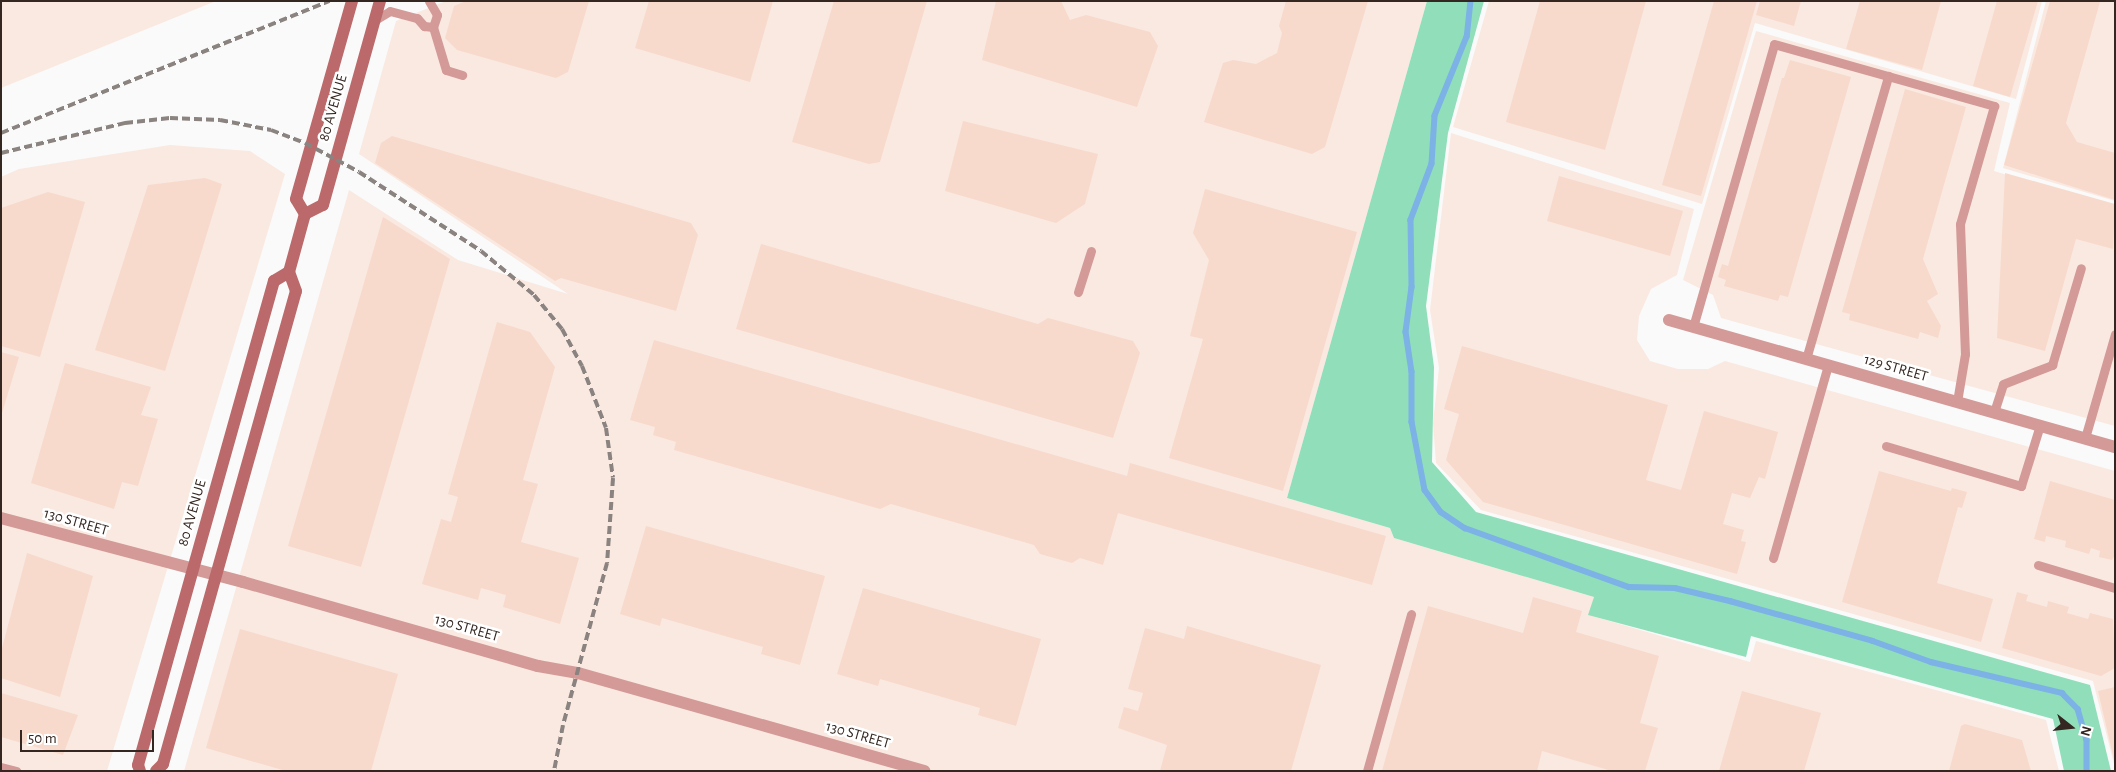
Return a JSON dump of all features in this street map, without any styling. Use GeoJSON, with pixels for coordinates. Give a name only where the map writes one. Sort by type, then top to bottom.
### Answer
{"type":"FeatureCollection","features":[{"type":"Feature","properties":{"kind":"main road","name":"80 AVENUE"},"geometry":{"type":"LineString","coordinates":[[352,2],[296,199],[305,214],[323,205],[380,1]]}},
{"type":"Feature","properties":{"kind":"main road"},"geometry":{"type":"LineString","coordinates":[[156,771],[163,764],[296,291],[289,272],[305,214]]}},
{"type":"Feature","properties":{"kind":"main road","name":"80 AVENUE"},"geometry":{"type":"LineString","coordinates":[[140,771],[138,765],[274,281],[289,272]]}},
{"type":"Feature","properties":{"kind":"street","name":"129 STREET"},"geometry":{"type":"LineString","coordinates":[[1669,320],[2115,447]]}},
{"type":"Feature","properties":{"kind":"street","name":"130 STREET"},"geometry":{"type":"LineString","coordinates":[[1,518],[217,574],[924,771]]}},
{"type":"Feature","properties":{"kind":"lane"},"geometry":{"type":"LineString","coordinates":[[429,1],[437,16],[433,27],[446,70],[462,75]]}},
{"type":"Feature","properties":{"kind":"lane"},"geometry":{"type":"LineString","coordinates":[[375,20],[390,11],[417,18],[424,26],[433,27]]}},
{"type":"Feature","properties":{"kind":"lane"},"geometry":{"type":"LineString","coordinates":[[1693,327],[1774,44],[1994,106],[1960,224],[1965,354],[1957,402]]}},
{"type":"Feature","properties":{"kind":"lane"},"geometry":{"type":"LineString","coordinates":[[1806,359],[1888,76]]}},
{"type":"Feature","properties":{"kind":"lane"},"geometry":{"type":"LineString","coordinates":[[1078,292],[1091,251]]}},
{"type":"Feature","properties":{"kind":"lane"},"geometry":{"type":"LineString","coordinates":[[1994,412],[2003,384],[2052,365],[2081,268]]}},
{"type":"Feature","properties":{"kind":"lane"},"geometry":{"type":"LineString","coordinates":[[2085,438],[2115,334]]}},
{"type":"Feature","properties":{"kind":"lane"},"geometry":{"type":"LineString","coordinates":[[1773,558],[1828,365]]}},
{"type":"Feature","properties":{"kind":"lane"},"geometry":{"type":"LineString","coordinates":[[1886,446],[2021,486],[2040,425]]}},
{"type":"Feature","properties":{"kind":"lane"},"geometry":{"type":"LineString","coordinates":[[2038,565],[2115,588]]}},
{"type":"Feature","properties":{"kind":"lane"},"geometry":{"type":"LineString","coordinates":[[1368,771],[1411,614]]}},
{"type":"Feature","properties":{"kind":"lane"},"geometry":{"type":"LineString","coordinates":[[1,767],[16,771]]}},
{"type":"Feature","properties":{"kind":"shaded area"},"geometry":{"type":"Polygon","coordinates":[[[1,1],[216,1],[1,88],[1,1]]]}},
{"type":"Feature","properties":{"kind":"shaded area"},"geometry":{"type":"Polygon","coordinates":[[[446,1],[1427,1],[1287,498],[1390,528],[1394,538],[1594,597],[1589,615],[1750,662],[1756,641],[2046,720],[2059,771],[184,771],[349,190],[458,260],[568,294],[359,154],[396,21],[446,1]]]}},
{"type":"Feature","properties":{"kind":"shaded area"},"geometry":{"type":"Polygon","coordinates":[[[1489,1],[2042,1],[2016,99],[1755,23],[1702,204],[1453,127],[1489,1]]]}},
{"type":"Feature","properties":{"kind":"shaded area"},"geometry":{"type":"Polygon","coordinates":[[[2046,1],[2115,1],[2115,201],[2003,168],[2046,1]]]}},
{"type":"Feature","properties":{"kind":"shaded area"},"geometry":{"type":"Polygon","coordinates":[[[1756,31],[2010,103],[1994,171],[2115,207],[2115,426],[1721,318],[1713,295],[1683,280],[1756,31]]]}},
{"type":"Feature","properties":{"kind":"shaded area"},"geometry":{"type":"Polygon","coordinates":[[[1451,133],[1694,209],[1677,275],[1651,289],[1639,316],[1637,340],[1650,361],[1678,369],[1708,369],[1725,361],[2115,471],[2115,768],[2093,681],[1481,510],[1436,463],[1433,423],[1439,368],[1430,310],[1451,133]]]}},
{"type":"Feature","properties":{"kind":"shaded area"},"geometry":{"type":"Polygon","coordinates":[[[170,145],[250,151],[285,174],[107,771],[1,771],[1,177],[19,169],[170,145]]]}},
{"type":"Feature","properties":{"kind":"green space"},"geometry":{"type":"Polygon","coordinates":[[[1427,1],[1484,1],[1448,133],[1426,306],[1434,367],[1432,462],[1476,512],[2090,685],[2111,771],[2064,771],[2053,719],[1751,636],[1746,657],[1588,615],[1594,597],[1394,538],[1390,528],[1287,498],[1427,1]]]}},
{"type":"Feature","properties":{"kind":"building"},"geometry":{"type":"Polygon","coordinates":[[[466,1],[589,1],[568,72],[556,78],[457,50],[445,38],[454,6],[466,1]]]}},
{"type":"Feature","properties":{"kind":"building"},"geometry":{"type":"Polygon","coordinates":[[[649,1],[773,1],[750,82],[635,48],[649,1]]]}},
{"type":"Feature","properties":{"kind":"building"},"geometry":{"type":"Polygon","coordinates":[[[834,1],[927,1],[880,162],[869,164],[792,142],[834,1]]]}},
{"type":"Feature","properties":{"kind":"building"},"geometry":{"type":"Polygon","coordinates":[[[996,1],[1061,1],[1070,20],[1086,15],[1150,32],[1158,46],[1137,107],[982,60],[996,1]]]}},
{"type":"Feature","properties":{"kind":"building"},"geometry":{"type":"Polygon","coordinates":[[[1286,1],[1368,1],[1325,147],[1312,154],[1204,122],[1223,63],[1233,60],[1256,64],[1277,53],[1282,33],[1279,26],[1286,1]]]}},
{"type":"Feature","properties":{"kind":"building"},"geometry":{"type":"Polygon","coordinates":[[[1540,1],[1646,1],[1605,150],[1506,122],[1540,1]]]}},
{"type":"Feature","properties":{"kind":"building"},"geometry":{"type":"Polygon","coordinates":[[[1714,1],[1757,1],[1701,196],[1662,185],[1714,1]]]}},
{"type":"Feature","properties":{"kind":"building"},"geometry":{"type":"Polygon","coordinates":[[[1760,1],[1801,1],[1794,26],[1756,15],[1760,1]]]}},
{"type":"Feature","properties":{"kind":"building"},"geometry":{"type":"Polygon","coordinates":[[[1860,1],[1941,1],[1922,70],[1846,49],[1860,1]]]}},
{"type":"Feature","properties":{"kind":"building"},"geometry":{"type":"Polygon","coordinates":[[[1997,1],[2038,1],[2010,97],[1973,86],[1997,1]]]}},
{"type":"Feature","properties":{"kind":"building"},"geometry":{"type":"Polygon","coordinates":[[[2050,1],[2100,2],[2066,123],[2077,142],[2115,153],[2115,200],[2004,165],[2050,1]]]}},
{"type":"Feature","properties":{"kind":"building"},"geometry":{"type":"Polygon","coordinates":[[[1790,60],[1851,77],[1788,297],[1780,295],[1778,301],[1724,286],[1726,280],[1718,277],[1722,264],[1728,266],[1782,78],[1784,78],[1790,60]]]}},
{"type":"Feature","properties":{"kind":"building"},"geometry":{"type":"Polygon","coordinates":[[[1905,89],[1966,107],[1923,259],[1938,294],[1927,301],[1941,326],[1938,338],[1920,332],[1918,339],[1849,320],[1850,314],[1842,312],[1905,89]]]}},
{"type":"Feature","properties":{"kind":"building"},"geometry":{"type":"Polygon","coordinates":[[[963,121],[1098,154],[1085,204],[1056,223],[945,191],[963,121]]]}},
{"type":"Feature","properties":{"kind":"building"},"geometry":{"type":"Polygon","coordinates":[[[392,136],[691,223],[698,235],[676,311],[561,278],[555,281],[375,163],[381,143],[392,136]]]}},
{"type":"Feature","properties":{"kind":"building"},"geometry":{"type":"Polygon","coordinates":[[[2005,173],[2115,204],[2113,249],[2076,239],[2045,351],[1997,338],[2005,173]]]}},
{"type":"Feature","properties":{"kind":"building"},"geometry":{"type":"Polygon","coordinates":[[[1559,176],[1683,211],[1670,256],[1547,221],[1559,176]]]}},
{"type":"Feature","properties":{"kind":"building"},"geometry":{"type":"Polygon","coordinates":[[[205,178],[222,184],[165,371],[95,350],[148,185],[205,178]]]}},
{"type":"Feature","properties":{"kind":"building"},"geometry":{"type":"Polygon","coordinates":[[[1205,189],[1357,232],[1283,491],[1169,458],[1203,339],[1190,336],[1209,260],[1193,233],[1205,189]]]}},
{"type":"Feature","properties":{"kind":"building"},"geometry":{"type":"Polygon","coordinates":[[[48,192],[85,202],[40,357],[1,346],[1,208],[48,192]]]}},
{"type":"Feature","properties":{"kind":"building"},"geometry":{"type":"Polygon","coordinates":[[[383,217],[450,259],[361,567],[288,546],[383,217]]]}},
{"type":"Feature","properties":{"kind":"building"},"geometry":{"type":"Polygon","coordinates":[[[761,244],[1038,324],[1048,318],[1133,341],[1140,353],[1113,438],[736,329],[761,244]]]}},
{"type":"Feature","properties":{"kind":"building"},"geometry":{"type":"Polygon","coordinates":[[[497,322],[530,332],[555,367],[523,480],[538,484],[521,542],[579,558],[560,624],[503,607],[506,595],[481,588],[478,600],[422,584],[441,519],[451,522],[458,497],[448,494],[497,322]]]}},
{"type":"Feature","properties":{"kind":"building"},"geometry":{"type":"Polygon","coordinates":[[[654,340],[1127,476],[1130,463],[1386,536],[1372,585],[1118,513],[1103,565],[1080,558],[1072,563],[1040,554],[1034,545],[891,504],[880,509],[674,450],[676,442],[653,435],[655,427],[630,420],[654,340]]]}},
{"type":"Feature","properties":{"kind":"building"},"geometry":{"type":"Polygon","coordinates":[[[1462,346],[1668,405],[1646,480],[1681,490],[1704,411],[1778,432],[1765,479],[1759,477],[1750,498],[1732,493],[1723,524],[1744,530],[1741,541],[1746,542],[1737,574],[1483,502],[1446,460],[1459,414],[1444,409],[1462,346]]]}},
{"type":"Feature","properties":{"kind":"building"},"geometry":{"type":"Polygon","coordinates":[[[1,352],[19,357],[2,413],[1,412],[1,352]]]}},
{"type":"Feature","properties":{"kind":"building"},"geometry":{"type":"Polygon","coordinates":[[[65,363],[151,387],[141,415],[158,419],[138,486],[122,482],[114,509],[31,483],[65,363]]]}},
{"type":"Feature","properties":{"kind":"building"},"geometry":{"type":"Polygon","coordinates":[[[1879,471],[1951,491],[1952,488],[1967,492],[1962,508],[1958,507],[1937,583],[1993,599],[1981,642],[1842,602],[1879,471]]]}},
{"type":"Feature","properties":{"kind":"building"},"geometry":{"type":"Polygon","coordinates":[[[2050,481],[2115,500],[2115,555],[2112,560],[2099,557],[2100,551],[2091,548],[2089,554],[2065,547],[2066,541],[2046,536],[2045,542],[2034,539],[2050,481]]]}},
{"type":"Feature","properties":{"kind":"building"},"geometry":{"type":"Polygon","coordinates":[[[646,526],[825,576],[800,665],[761,654],[763,647],[662,618],[660,626],[620,614],[646,526]]]}},
{"type":"Feature","properties":{"kind":"building"},"geometry":{"type":"Polygon","coordinates":[[[27,553],[93,576],[60,697],[1,678],[1,652],[27,553]]]}},
{"type":"Feature","properties":{"kind":"building"},"geometry":{"type":"Polygon","coordinates":[[[863,588],[1041,639],[1016,726],[978,715],[980,708],[880,679],[878,686],[837,674],[863,588]]]}},
{"type":"Feature","properties":{"kind":"building"},"geometry":{"type":"Polygon","coordinates":[[[2017,592],[2028,595],[2026,601],[2047,607],[2048,601],[2069,607],[2067,613],[2088,619],[2090,613],[2113,619],[2115,668],[2101,676],[2002,648],[2017,592]]]}},
{"type":"Feature","properties":{"kind":"building"},"geometry":{"type":"Polygon","coordinates":[[[1533,597],[1582,611],[1576,632],[1659,656],[1640,723],[1658,728],[1645,771],[1612,771],[1542,751],[1537,771],[1382,771],[1428,606],[1523,633],[1533,597]]]}},
{"type":"Feature","properties":{"kind":"building"},"geometry":{"type":"Polygon","coordinates":[[[1187,626],[1321,665],[1291,771],[1160,771],[1167,745],[1118,728],[1124,707],[1138,711],[1143,693],[1128,689],[1145,628],[1184,639],[1187,626]]]}},
{"type":"Feature","properties":{"kind":"building"},"geometry":{"type":"Polygon","coordinates":[[[240,629],[398,674],[371,771],[286,771],[206,748],[240,629]]]}},
{"type":"Feature","properties":{"kind":"building"},"geometry":{"type":"Polygon","coordinates":[[[2115,687],[2115,760],[2114,760],[2098,691],[2115,687]]]}},
{"type":"Feature","properties":{"kind":"building"},"geometry":{"type":"Polygon","coordinates":[[[1742,691],[1821,713],[1804,771],[1719,771],[1742,691]]]}},
{"type":"Feature","properties":{"kind":"building"},"geometry":{"type":"Polygon","coordinates":[[[1,693],[78,715],[63,755],[1,737],[1,693]]]}},
{"type":"Feature","properties":{"kind":"building"},"geometry":{"type":"Polygon","coordinates":[[[1965,724],[2022,740],[2031,771],[1949,771],[1961,726],[1965,724]]]}},
{"type":"Feature","properties":{"kind":"waterway"},"geometry":{"type":"LineString","coordinates":[[1471,1],[1467,37],[1435,116],[1432,164],[1411,220],[1412,287],[1406,332],[1412,372],[1412,422],[1425,490],[1441,512],[1465,528],[1629,587],[1675,588],[1730,601],[1873,641],[1931,662],[2062,693],[2078,709],[2087,740],[2087,771]]}},
{"type":"Feature","properties":{"kind":"railway"},"geometry":{"type":"LineString","coordinates":[[1,133],[329,1]]}},
{"type":"Feature","properties":{"kind":"railway"},"geometry":{"type":"LineString","coordinates":[[1,153],[125,123],[170,118],[220,120],[271,130],[305,143],[359,172],[481,251],[534,295],[562,329],[582,366],[606,428],[613,478],[607,563],[563,725],[554,771]]}}]}
